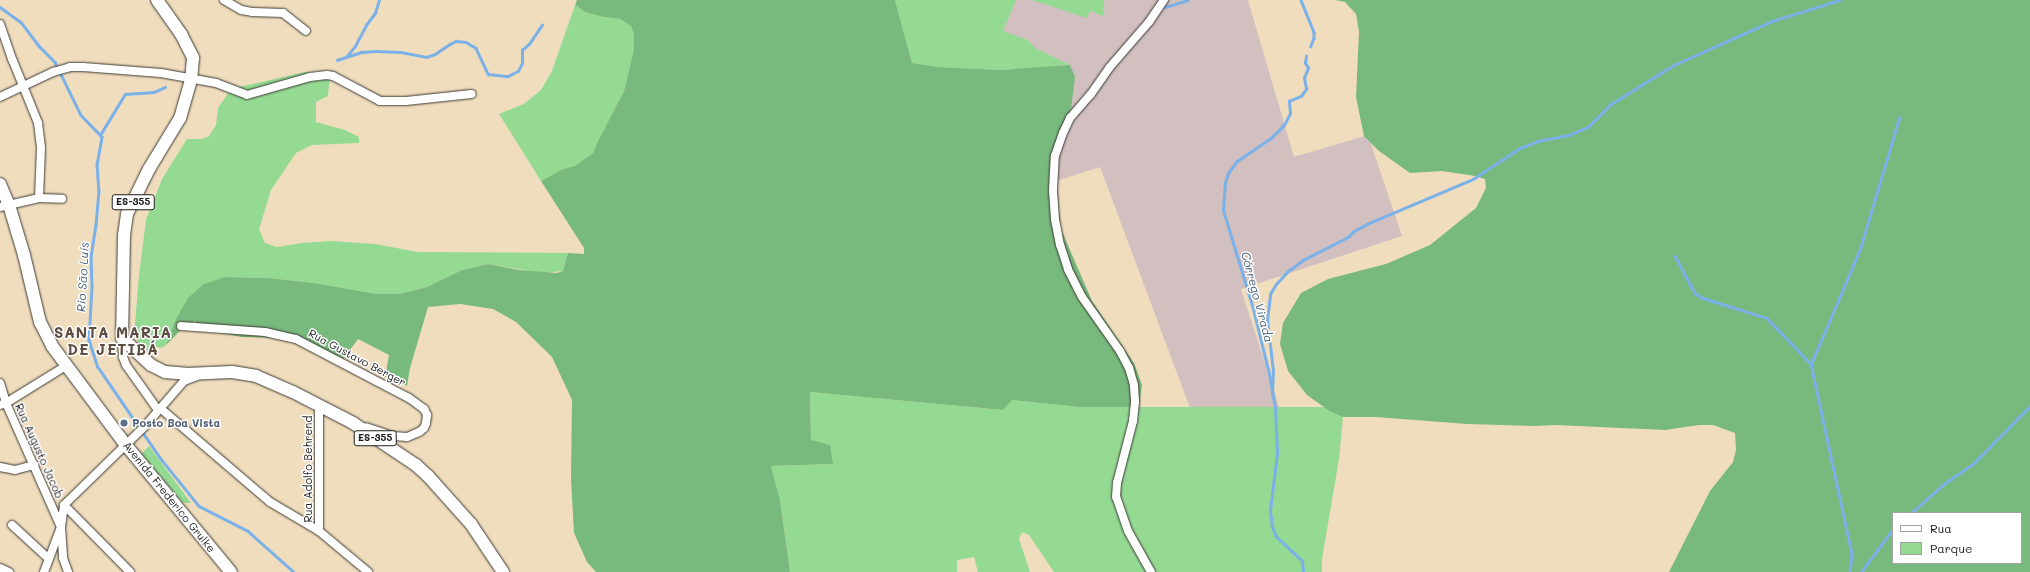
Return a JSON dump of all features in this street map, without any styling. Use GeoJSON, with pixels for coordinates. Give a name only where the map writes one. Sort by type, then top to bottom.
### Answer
{"type":"FeatureCollection","features":[{"type":"Feature","properties":{"kind":"main road","name":"ES-355"},"geometry":{"type":"LineString","coordinates":[[157,0],[181,34],[192,58],[191,80],[180,118],[149,169],[127,214],[124,235],[122,338],[151,365],[165,372],[232,372],[256,376],[293,392],[353,423],[416,465],[428,476],[471,524],[503,572]]}},
{"type":"Feature","properties":{"kind":"main road","name":"Avenida Frederico Grulke"},"geometry":{"type":"LineString","coordinates":[[0,184],[4,206],[24,255],[40,322],[52,346],[66,366],[130,440],[231,572]]}},
{"type":"Feature","properties":{"kind":"street"},"geometry":{"type":"LineString","coordinates":[[224,0],[241,10],[252,12],[284,13],[306,31]]}},
{"type":"Feature","properties":{"kind":"street"},"geometry":{"type":"LineString","coordinates":[[1151,572],[1128,531],[1116,497],[1117,483],[1133,421],[1135,401],[1134,384],[1129,368],[1120,351],[1082,297],[1068,268],[1060,245],[1056,226],[1053,190],[1055,156],[1070,118],[1091,94],[1108,68],[1149,22],[1164,0]]}},
{"type":"Feature","properties":{"kind":"street"},"geometry":{"type":"LineString","coordinates":[[0,24],[38,123],[41,148],[39,198]]}},
{"type":"Feature","properties":{"kind":"street"},"geometry":{"type":"LineString","coordinates":[[0,97],[53,72],[70,67],[162,73],[191,80],[216,83],[247,95],[310,78],[327,75],[333,76],[374,99],[388,102],[472,94]]}},
{"type":"Feature","properties":{"kind":"street"},"geometry":{"type":"LineString","coordinates":[[4,206],[39,198],[62,199]]}},
{"type":"Feature","properties":{"kind":"street","name":"Rua Gustavo Berger"},"geometry":{"type":"LineString","coordinates":[[181,326],[265,332],[296,339],[409,398],[424,409],[427,415],[424,428],[407,437],[393,436],[353,423]]}},
{"type":"Feature","properties":{"kind":"street"},"geometry":{"type":"LineString","coordinates":[[122,338],[123,357],[126,365],[159,409],[270,502],[319,532],[368,572]]}},
{"type":"Feature","properties":{"kind":"street"},"geometry":{"type":"LineString","coordinates":[[3,404],[66,366]]}},
{"type":"Feature","properties":{"kind":"street"},"geometry":{"type":"LineString","coordinates":[[68,572],[63,558],[61,527],[64,505],[145,426],[184,382],[203,373]]}},
{"type":"Feature","properties":{"kind":"street","name":"Rua Augusto Jacob"},"geometry":{"type":"LineString","coordinates":[[0,383],[3,404],[34,465],[61,527]]}},
{"type":"Feature","properties":{"kind":"street","name":"Rua Adolfo Behrend"},"geometry":{"type":"LineString","coordinates":[[319,406],[319,532]]}},
{"type":"Feature","properties":{"kind":"street"},"geometry":{"type":"LineString","coordinates":[[0,467],[15,470],[34,465]]}},
{"type":"Feature","properties":{"kind":"street"},"geometry":{"type":"LineString","coordinates":[[64,505],[130,572]]}},
{"type":"Feature","properties":{"kind":"street"},"geometry":{"type":"LineString","coordinates":[[12,524],[49,559]]}},
{"type":"Feature","properties":{"kind":"street"},"geometry":{"type":"LineString","coordinates":[[44,572],[61,527]]}},
{"type":"Feature","properties":{"kind":"street"},"geometry":{"type":"LineString","coordinates":[[0,568],[9,572]]}},
{"type":"Feature","properties":{"kind":"shaded area"},"geometry":{"type":"Polygon","coordinates":[[[987,0],[1248,0],[1294,157],[1368,135],[1402,236],[1241,289],[1283,419],[1205,448],[1100,167],[1047,184],[987,0]]]}},
{"type":"Feature","properties":{"kind":"green space"},"geometry":{"type":"Polygon","coordinates":[[[577,0],[895,0],[912,63],[939,67],[1000,70],[1070,65],[1075,77],[1071,109],[1058,153],[1057,187],[1061,229],[1092,301],[1134,363],[1142,385],[1139,407],[1079,407],[1012,400],[1003,410],[810,392],[811,440],[830,445],[833,464],[771,466],[780,500],[790,572],[596,572],[587,562],[574,533],[571,479],[572,400],[552,357],[516,322],[493,309],[460,304],[428,307],[410,368],[407,386],[385,377],[389,355],[358,339],[341,362],[287,338],[242,337],[215,332],[202,332],[195,321],[187,324],[166,345],[176,319],[188,298],[204,284],[225,277],[269,278],[314,283],[377,294],[399,294],[427,287],[462,270],[488,264],[519,270],[557,273],[563,271],[568,253],[584,254],[584,248],[541,181],[563,169],[575,166],[593,153],[624,91],[634,49],[634,34],[631,26],[620,19],[603,17],[585,12],[575,5],[577,0]]]}},
{"type":"Feature","properties":{"kind":"green space"},"geometry":{"type":"Polygon","coordinates":[[[895,0],[1016,0],[1003,31],[1028,40],[1035,48],[1070,65],[1000,70],[939,67],[912,63],[895,0]]]}},
{"type":"Feature","properties":{"kind":"green space"},"geometry":{"type":"Polygon","coordinates":[[[1032,0],[1104,0],[1103,16],[1090,11],[1087,18],[1032,0]]]}},
{"type":"Feature","properties":{"kind":"green space"},"geometry":{"type":"Polygon","coordinates":[[[1335,0],[2030,0],[2030,572],[1669,572],[1710,491],[1733,462],[1736,450],[1735,433],[1713,425],[1699,425],[1665,430],[1556,425],[1534,426],[1467,424],[1376,417],[1343,417],[1331,412],[1307,395],[1288,371],[1280,344],[1283,323],[1301,293],[1328,279],[1386,264],[1430,245],[1476,208],[1486,188],[1485,179],[1475,176],[1442,171],[1410,173],[1379,151],[1364,136],[1356,97],[1359,32],[1356,14],[1345,2],[1335,0]]]}},
{"type":"Feature","properties":{"kind":"green space"},"geometry":{"type":"Polygon","coordinates":[[[575,5],[585,12],[603,17],[620,19],[632,26],[634,34],[634,49],[624,91],[593,153],[575,167],[563,169],[541,181],[499,114],[524,104],[541,90],[552,71],[575,5]]]}},
{"type":"Feature","properties":{"kind":"green space"},"geometry":{"type":"Polygon","coordinates":[[[305,72],[323,72],[330,74],[328,96],[316,102],[316,122],[345,130],[359,137],[359,143],[312,145],[296,153],[271,190],[259,229],[265,243],[277,247],[330,241],[375,244],[418,252],[568,253],[563,271],[542,273],[488,264],[462,270],[427,287],[399,294],[377,294],[314,283],[269,278],[225,277],[176,319],[166,345],[162,348],[152,346],[145,353],[134,335],[139,275],[146,220],[162,179],[187,139],[202,139],[209,136],[216,125],[218,108],[231,89],[305,72]]]}},
{"type":"Feature","properties":{"kind":"green space"},"geometry":{"type":"Polygon","coordinates":[[[810,392],[1003,410],[1012,400],[1079,407],[1325,407],[1331,412],[1343,417],[1339,459],[1322,559],[1322,572],[1054,572],[1029,535],[1022,532],[1019,539],[1030,572],[978,572],[974,557],[957,560],[957,572],[790,572],[780,500],[771,466],[833,464],[811,440],[810,392]]]}},
{"type":"Feature","properties":{"kind":"green space"},"geometry":{"type":"Polygon","coordinates":[[[149,446],[191,503],[183,503],[141,454],[149,446]]]}},
{"type":"Feature","properties":{"kind":"waterway"},"geometry":{"type":"LineString","coordinates":[[347,56],[355,46],[366,25],[375,13],[379,0]]}},
{"type":"Feature","properties":{"kind":"waterway"},"geometry":{"type":"LineString","coordinates":[[1165,7],[1188,0]]}},
{"type":"Feature","properties":{"kind":"waterway","name":"Córrego Virada"},"geometry":{"type":"LineString","coordinates":[[1301,0],[1314,32],[1314,38],[1311,46]]}},
{"type":"Feature","properties":{"kind":"waterway"},"geometry":{"type":"LineString","coordinates":[[1272,396],[1273,371],[1267,320],[1270,294],[1276,284],[1288,271],[1303,260],[1348,237],[1354,231],[1367,224],[1473,179],[1520,148],[1538,141],[1569,135],[1588,127],[1611,104],[1672,66],[1772,21],[1840,0]]}},
{"type":"Feature","properties":{"kind":"waterway","name":"Rio São Luís"},"geometry":{"type":"LineString","coordinates":[[0,7],[21,22],[39,46],[55,62],[81,115],[102,137],[97,164],[99,191],[91,256],[92,287],[89,340],[98,367],[161,459],[199,506],[248,531],[294,572]]}},
{"type":"Feature","properties":{"kind":"waterway"},"geometry":{"type":"LineString","coordinates":[[337,60],[362,52],[375,51],[401,52],[426,57],[435,54],[456,41],[466,42],[476,48],[488,74],[508,76],[518,71],[522,63],[522,50],[529,44],[542,25]]}},
{"type":"Feature","properties":{"kind":"waterway","name":"Córrego Virada"},"geometry":{"type":"LineString","coordinates":[[1303,572],[1302,561],[1276,537],[1272,527],[1270,511],[1277,453],[1275,408],[1268,370],[1253,309],[1223,210],[1225,183],[1228,173],[1237,161],[1271,138],[1284,125],[1290,113],[1289,101],[1301,96],[1306,89],[1304,78],[1308,68],[1305,63],[1306,56]]}},
{"type":"Feature","properties":{"kind":"waterway"},"geometry":{"type":"LineString","coordinates":[[100,135],[125,94],[154,92],[165,87]]}},
{"type":"Feature","properties":{"kind":"waterway"},"geometry":{"type":"LineString","coordinates":[[1811,364],[1860,249],[1899,118]]}},
{"type":"Feature","properties":{"kind":"waterway"},"geometry":{"type":"LineString","coordinates":[[1675,256],[1695,293],[1703,298],[1767,318],[1811,364],[1852,554],[1850,572]]}},
{"type":"Feature","properties":{"kind":"waterway"},"geometry":{"type":"LineString","coordinates":[[1912,512],[1944,484],[1974,463],[2030,406]]}},
{"type":"Feature","properties":{"kind":"waterway"},"geometry":{"type":"LineString","coordinates":[[1861,572],[1892,530]]}},
{"type":"Feature","properties":{"kind":"place","name":"Posto Boa Vista"},"geometry":{"type":"Point","coordinates":[124,423]}},
{"type":"Feature","properties":{"kind":"district","name":"SANTA MARIA DE JETIBÁ"},"geometry":{"type":"Point","coordinates":[113,340]}}]}
